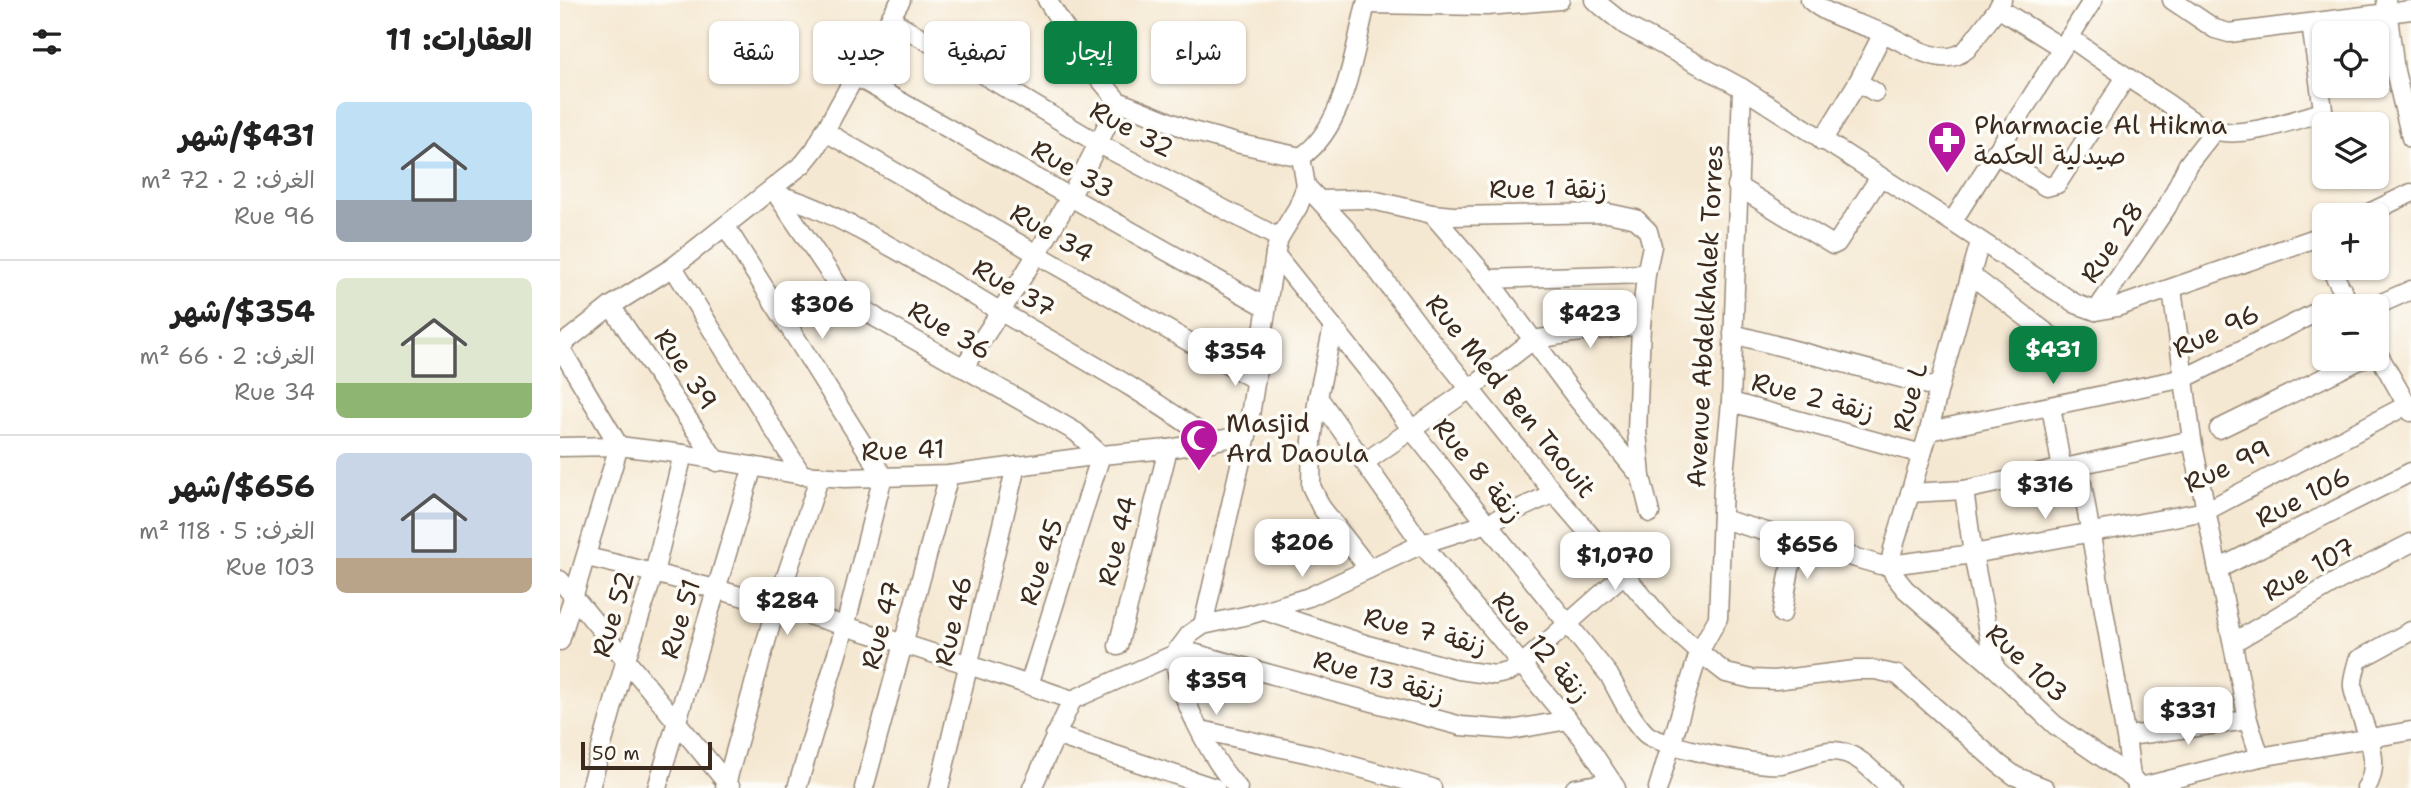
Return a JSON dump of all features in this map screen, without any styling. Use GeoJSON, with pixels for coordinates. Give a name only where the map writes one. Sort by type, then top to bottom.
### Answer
{"type":"FeatureCollection","features":[{"type":"Feature","properties":{"kind":"street"},"geometry":{"type":"LineString","coordinates":[[890,19],[901,0]]}},
{"type":"Feature","properties":{"kind":"street"},"geometry":{"type":"LineString","coordinates":[[1047,0],[1088,66],[1118,101],[1192,131],[1301,157]]}},
{"type":"Feature","properties":{"kind":"street"},"geometry":{"type":"LineString","coordinates":[[1301,157],[1318,142],[1340,102],[1367,2],[1487,6],[1560,0]]}},
{"type":"Feature","properties":{"kind":"street"},"geometry":{"type":"LineString","coordinates":[[1594,0],[1625,25],[1741,88],[2076,304],[2096,311],[2172,289],[2312,239]]}},
{"type":"Feature","properties":{"kind":"street"},"geometry":{"type":"LineString","coordinates":[[1810,0],[1821,8],[1937,57],[1955,56],[1966,49],[2000,4],[2214,131],[2236,132],[2312,120]]}},
{"type":"Feature","properties":{"kind":"street"},"geometry":{"type":"LineString","coordinates":[[1952,222],[2092,0]]}},
{"type":"Feature","properties":{"kind":"street"},"geometry":{"type":"LineString","coordinates":[[2172,0],[2222,32],[2235,33],[2311,24],[2386,7],[2411,10]]}},
{"type":"Feature","properties":{"kind":"street"},"geometry":{"type":"LineString","coordinates":[[2386,7],[2395,71],[2411,138]]}},
{"type":"Feature","properties":{"kind":"street","name":"Rue 32"},"geometry":{"type":"LineString","coordinates":[[890,19],[1277,246]]}},
{"type":"Feature","properties":{"kind":"street"},"geometry":{"type":"LineString","coordinates":[[2311,24],[2323,112]]}},
{"type":"Feature","properties":{"kind":"street"},"geometry":{"type":"LineString","coordinates":[[1822,141],[1858,82],[1883,33]]}},
{"type":"Feature","properties":{"kind":"street"},"geometry":{"type":"LineString","coordinates":[[1994,153],[2046,187],[2057,184],[2126,77]]}},
{"type":"Feature","properties":{"kind":"street"},"geometry":{"type":"LineString","coordinates":[[1858,82],[1875,92]]}},
{"type":"Feature","properties":{"kind":"street"},"geometry":{"type":"LineString","coordinates":[[560,641],[620,446],[560,346],[611,306],[673,267],[777,192],[815,149],[850,84]]}},
{"type":"Feature","properties":{"kind":"street","name":"Rue 33"},"geometry":{"type":"LineString","coordinates":[[869,84],[1266,307]]}},
{"type":"Feature","properties":{"kind":"street","name":"Avenue Abdelkhalek Torres"},"geometry":{"type":"LineString","coordinates":[[1658,788],[1699,652],[1718,618],[1731,402],[1741,88]]}},
{"type":"Feature","properties":{"kind":"street"},"geometry":{"type":"LineString","coordinates":[[963,368],[1001,312],[1069,198],[1099,144],[1118,101]]}},
{"type":"Feature","properties":{"kind":"street","name":"Rue 34"},"geometry":{"type":"LineString","coordinates":[[824,131],[1255,380]]}},
{"type":"Feature","properties":{"kind":"street","name":"Rue 28"},"geometry":{"type":"LineString","coordinates":[[2096,311],[2167,207],[2188,164],[2214,131]]}},
{"type":"Feature","properties":{"kind":"street"},"geometry":{"type":"LineString","coordinates":[[1203,625],[1247,435],[1277,246],[1306,186],[1301,157]]}},
{"type":"Feature","properties":{"kind":"street"},"geometry":{"type":"LineString","coordinates":[[1737,186],[1833,245],[1837,243],[1880,177]]}},
{"type":"Feature","properties":{"kind":"street","name":"Rue Med Ben Taouit"},"geometry":{"type":"LineString","coordinates":[[1306,186],[1346,229],[1554,493],[1664,621],[1699,652],[1726,673],[1752,680],[1775,680],[1855,670],[1875,670],[1898,675],[1999,764],[2015,776],[2045,788]]}},
{"type":"Feature","properties":{"kind":"street","name":"Rue 37"},"geometry":{"type":"LineString","coordinates":[[777,192],[890,245],[1001,312],[1078,354],[1171,411],[1213,442]]}},
{"type":"Feature","properties":{"kind":"street","name":"Rue 36"},"geometry":{"type":"LineString","coordinates":[[777,192],[842,291],[852,301],[878,319],[1076,432],[1101,455]]}},
{"type":"Feature","properties":{"kind":"street"},"geometry":{"type":"LineString","coordinates":[[2389,204],[2411,193]]}},
{"type":"Feature","properties":{"kind":"street","name":"Rue 1 زنقة"},"geometry":{"type":"LineString","coordinates":[[1321,200],[1368,199],[1432,214],[1474,216],[1608,213],[1636,219],[1644,225],[1652,241],[1646,274]]}},
{"type":"Feature","properties":{"kind":"street"},"geometry":{"type":"LineString","coordinates":[[1432,214],[1488,279],[1574,395],[1641,477]]}},
{"type":"Feature","properties":{"kind":"street"},"geometry":{"type":"LineString","coordinates":[[726,227],[883,476],[845,627],[797,788]]}},
{"type":"Feature","properties":{"kind":"street","name":"Rue L"},"geometry":{"type":"LineString","coordinates":[[1890,565],[1980,242]]}},
{"type":"Feature","properties":{"kind":"street","name":"Rue 8 زنقة"},"geometry":{"type":"LineString","coordinates":[[1277,246],[1411,429],[1609,675],[1634,719],[1648,736],[1670,745],[1779,765],[1825,752],[1844,752],[1868,766],[1890,788]]}},
{"type":"Feature","properties":{"kind":"street"},"geometry":{"type":"LineString","coordinates":[[673,267],[811,475],[727,786]]}},
{"type":"Feature","properties":{"kind":"street"},"geometry":{"type":"LineString","coordinates":[[1488,279],[1646,274],[1637,390],[1637,449],[1650,513]]}},
{"type":"Feature","properties":{"kind":"street"},"geometry":{"type":"LineString","coordinates":[[1972,276],[2077,355]]}},
{"type":"Feature","properties":{"kind":"street"},"geometry":{"type":"LineString","coordinates":[[2172,289],[2192,440],[2248,720],[2260,757]]}},
{"type":"Feature","properties":{"kind":"street"},"geometry":{"type":"LineString","coordinates":[[2389,300],[2411,290]]}},
{"type":"Feature","properties":{"kind":"street","name":"Rue 39"},"geometry":{"type":"LineString","coordinates":[[611,306],[718,462]]}},
{"type":"Feature","properties":{"kind":"street","name":"Rue 96"},"geometry":{"type":"LineString","coordinates":[[1929,431],[2185,378],[2312,314]]}},
{"type":"Feature","properties":{"kind":"street"},"geometry":{"type":"LineString","coordinates":[[1365,462],[1470,389],[1533,340],[1641,325]]}},
{"type":"Feature","properties":{"kind":"street"},"geometry":{"type":"LineString","coordinates":[[1334,327],[1318,397],[1312,441],[1311,486],[1321,507],[1369,569]]}},
{"type":"Feature","properties":{"kind":"street"},"geometry":{"type":"LineString","coordinates":[[1733,334],[1939,388]]}},
{"type":"Feature","properties":{"kind":"street"},"geometry":{"type":"LineString","coordinates":[[2219,429],[2337,371]]}},
{"type":"Feature","properties":{"kind":"street"},"geometry":{"type":"LineString","coordinates":[[2388,371],[2409,408]]}},
{"type":"Feature","properties":{"kind":"street","name":"Rue 12 زنقة"},"geometry":{"type":"LineString","coordinates":[[1318,397],[1422,544],[1568,720],[1613,785]]}},
{"type":"Feature","properties":{"kind":"street","name":"Rue 2 زنقة"},"geometry":{"type":"LineString","coordinates":[[1731,402],[1922,454]]}},
{"type":"Feature","properties":{"kind":"street"},"geometry":{"type":"LineString","coordinates":[[2051,406],[2091,532],[2127,744],[2147,784],[2260,757],[2411,732]]}},
{"type":"Feature","properties":{"kind":"street","name":"Rue 99"},"geometry":{"type":"LineString","coordinates":[[1722,519],[1867,562],[1890,565],[1973,554],[2206,510],[2409,408]]}},
{"type":"Feature","properties":{"kind":"street","name":"Rue 41"},"geometry":{"type":"LineString","coordinates":[[560,447],[620,446],[845,478],[949,475],[1168,449],[1247,435]]}},
{"type":"Feature","properties":{"kind":"street"},"geometry":{"type":"LineString","coordinates":[[1910,493],[1964,490],[2192,440]]}},
{"type":"Feature","properties":{"kind":"street","name":"Rue 44"},"geometry":{"type":"LineString","coordinates":[[1118,646],[1168,449]]}},
{"type":"Feature","properties":{"kind":"street","name":"Rue 52"},"geometry":{"type":"LineString","coordinates":[[590,788],[626,659],[654,573],[683,454]]}},
{"type":"Feature","properties":{"kind":"street","name":"Rue 45"},"geometry":{"type":"LineString","coordinates":[[1029,685],[1101,455]]}},
{"type":"Feature","properties":{"kind":"street","name":"Rue 51"},"geometry":{"type":"LineString","coordinates":[[657,788],[753,466]]}},
{"type":"Feature","properties":{"kind":"street","name":"Rue 46"},"geometry":{"type":"LineString","coordinates":[[939,788],[1016,466]]}},
{"type":"Feature","properties":{"kind":"street","name":"Rue 106"},"geometry":{"type":"LineString","coordinates":[[2218,569],[2411,472]]}},
{"type":"Feature","properties":{"kind":"street","name":"Rue 47"},"geometry":{"type":"LineString","coordinates":[[864,788],[949,475]]}},
{"type":"Feature","properties":{"kind":"street"},"geometry":{"type":"LineString","coordinates":[[1964,490],[1973,554],[1995,668]]}},
{"type":"Feature","properties":{"kind":"street"},"geometry":{"type":"LineString","coordinates":[[1032,788],[1072,700],[1176,651],[1190,634],[1203,625],[1265,611],[1309,597],[1422,544],[1488,523],[1554,493]]}},
{"type":"Feature","properties":{"kind":"street"},"geometry":{"type":"LineString","coordinates":[[1782,614],[1795,541]]}},
{"type":"Feature","properties":{"kind":"street","name":"Rue 107"},"geometry":{"type":"LineString","coordinates":[[2234,642],[2339,580],[2411,543]]}},
{"type":"Feature","properties":{"kind":"street"},"geometry":{"type":"LineString","coordinates":[[587,557],[776,606],[1072,700]]}},
{"type":"Feature","properties":{"kind":"street","name":"Rue 103"},"geometry":{"type":"LineString","coordinates":[[1890,565],[1905,589],[2055,724],[2147,784]]}},
{"type":"Feature","properties":{"kind":"street","name":"Rue 7 زنقة"},"geometry":{"type":"LineString","coordinates":[[1265,611],[1371,646],[1459,670],[1495,675],[1521,665],[1624,574]]}},
{"type":"Feature","properties":{"kind":"street"},"geometry":{"type":"LineString","coordinates":[[560,579],[727,786]]}},
{"type":"Feature","properties":{"kind":"street"},"geometry":{"type":"LineString","coordinates":[[2366,788],[2375,759],[2353,685],[2358,660],[2411,631]]}},
{"type":"Feature","properties":{"kind":"street"},"geometry":{"type":"LineString","coordinates":[[1176,651],[1174,669],[1186,702],[1227,777],[1238,788]]}},
{"type":"Feature","properties":{"kind":"street","name":"Rue 13 زنقة"},"geometry":{"type":"LineString","coordinates":[[1176,651],[1461,726],[1511,730],[1568,720]]}},
{"type":"Feature","properties":{"kind":"street"},"geometry":{"type":"LineString","coordinates":[[2127,744],[2129,738],[2136,735],[2248,720]]}},
{"type":"Feature","properties":{"kind":"street"},"geometry":{"type":"LineString","coordinates":[[1200,730],[1310,754],[1432,788]]}},
{"type":"Feature","properties":{"kind":"street"},"geometry":{"type":"LineString","coordinates":[[1055,735],[1215,788]]}},
{"type":"Feature","properties":{"kind":"street"},"geometry":{"type":"LineString","coordinates":[[1575,788],[1613,785]]}},
{"type":"Feature","properties":{"kind":"place","name":"Pharmacie Al Hikma صيدلية الحكمة"},"geometry":{"type":"Point","coordinates":[1947,174]}},
{"type":"Feature","properties":{"kind":"place","name":"Masjid Ard Daoula"},"geometry":{"type":"Point","coordinates":[1199,472]}}]}
